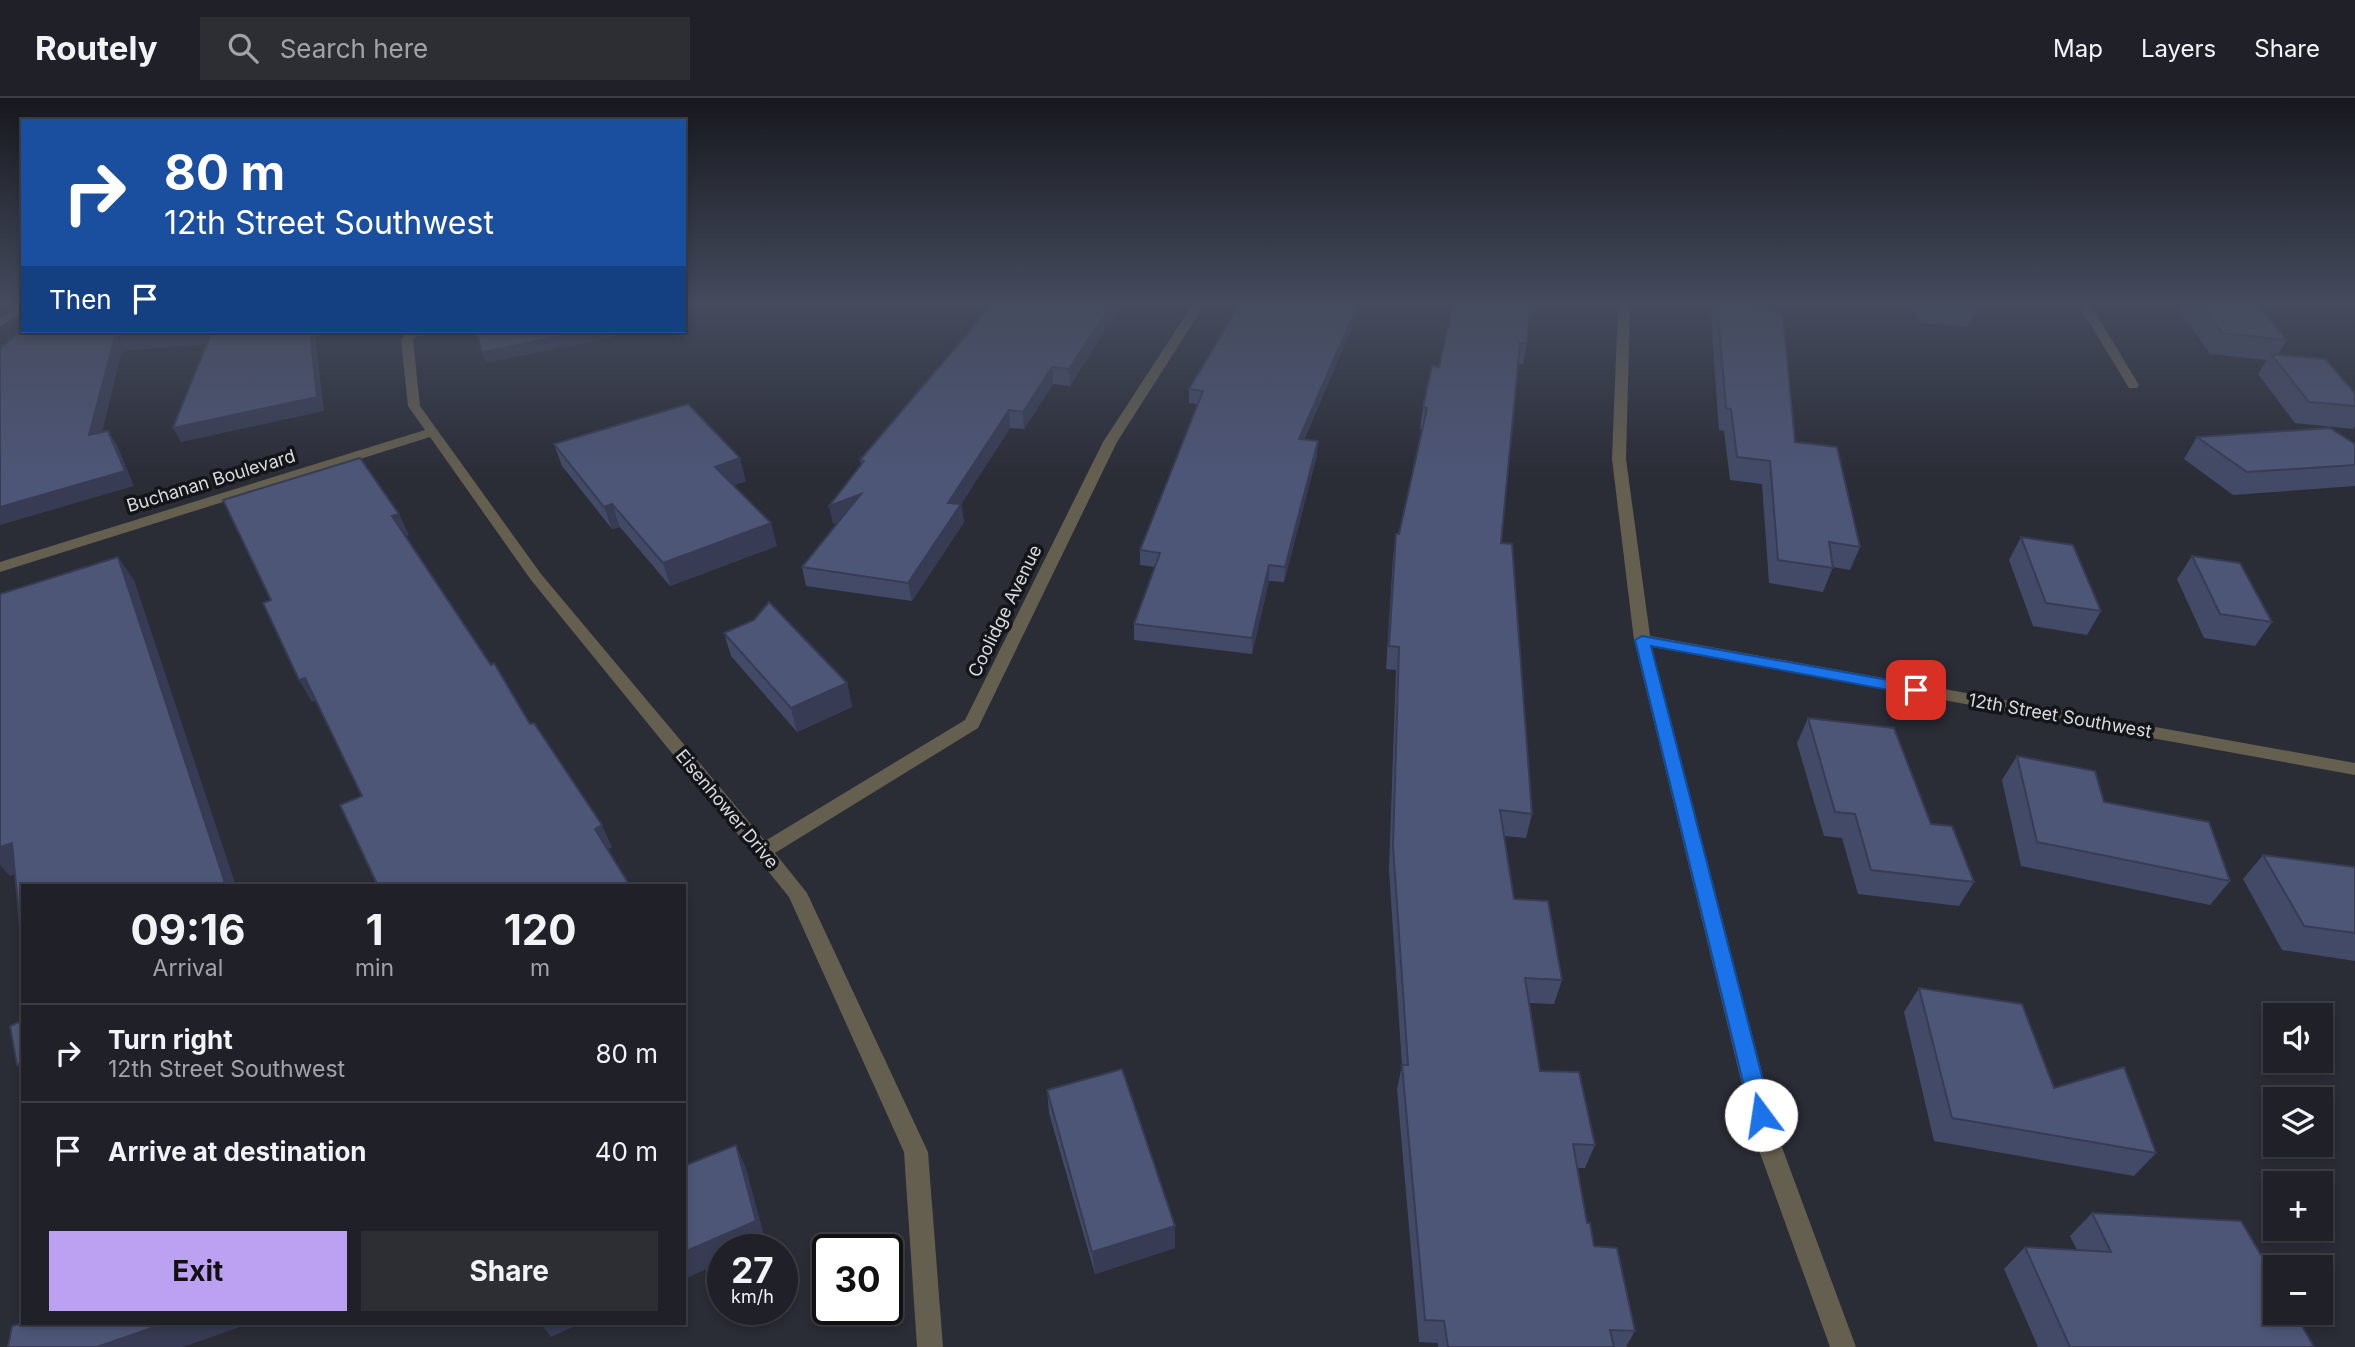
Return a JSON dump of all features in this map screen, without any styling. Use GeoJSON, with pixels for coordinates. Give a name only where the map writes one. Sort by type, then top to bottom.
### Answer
{"type":"FeatureCollection","features":[{"type":"Feature","properties":{"kind":"street","name":"Eisenhower Drive"},"geometry":{"type":"LineString","coordinates":[[409,362],[414,406],[536,577],[797,893],[916,1152],[930,1347]]}},
{"type":"Feature","properties":{"kind":"street","name":"Coolidge Avenue"},"geometry":{"type":"LineString","coordinates":[[762,852],[972,724],[1110,442],[1161,362]]}},
{"type":"Feature","properties":{"kind":"street"},"geometry":{"type":"LineString","coordinates":[[1622,362],[1619,459],[1642,640],[1768,1142],[1843,1347]]}},
{"type":"Feature","properties":{"kind":"street"},"geometry":{"type":"LineString","coordinates":[[2119,362],[2133,386]]}},
{"type":"Feature","properties":{"kind":"street","name":"Buchanan Boulevard"},"geometry":{"type":"LineString","coordinates":[[0,567],[433,432]]}},
{"type":"Feature","properties":{"kind":"street","name":"12th Street Southwest"},"geometry":{"type":"LineString","coordinates":[[1642,640],[2355,769]]}},
{"type":"Feature","properties":{"kind":"building"},"geometry":{"type":"Polygon","coordinates":[[[0,362],[108,362],[89,435],[108,431],[125,471],[0,507],[0,362]]]}},
{"type":"Feature","properties":{"kind":"building"},"geometry":{"type":"Polygon","coordinates":[[[199,362],[313,362],[317,397],[173,428],[199,362]]]}},
{"type":"Feature","properties":{"kind":"building"},"geometry":{"type":"Polygon","coordinates":[[[943,362],[1073,362],[1069,369],[1052,367],[1023,412],[1009,410],[948,503],[961,504],[908,583],[802,567],[861,494],[829,506],[864,461],[860,460],[943,362]]]}},
{"type":"Feature","properties":{"kind":"building"},"geometry":{"type":"Polygon","coordinates":[[[1205,362],[1333,362],[1299,439],[1318,441],[1285,567],[1269,565],[1252,638],[1134,624],[1160,553],[1140,550],[1203,391],[1189,389],[1205,362]]]}},
{"type":"Feature","properties":{"kind":"building"},"geometry":{"type":"Polygon","coordinates":[[[1440,362],[1518,362],[1501,543],[1512,544],[1532,814],[1500,810],[1514,899],[1548,901],[1562,980],[1525,978],[1540,1071],[1579,1072],[1595,1145],[1573,1144],[1587,1223],[1590,1223],[1594,1246],[1617,1248],[1635,1331],[1610,1330],[1614,1347],[1448,1347],[1444,1321],[1425,1320],[1402,1065],[1408,1065],[1393,846],[1399,647],[1389,646],[1396,534],[1399,534],[1427,408],[1423,407],[1432,366],[1439,367],[1440,362]]]}},
{"type":"Feature","properties":{"kind":"building"},"geometry":{"type":"Polygon","coordinates":[[[1722,362],[1787,362],[1795,442],[1837,447],[1860,547],[1829,542],[1833,568],[1778,560],[1770,461],[1737,457],[1731,409],[1726,408],[1722,362]]]}},
{"type":"Feature","properties":{"kind":"building"},"geometry":{"type":"Polygon","coordinates":[[[2278,362],[2328,362],[2355,393],[2355,406],[2309,402],[2278,362]]]}},
{"type":"Feature","properties":{"kind":"building"},"geometry":{"type":"Polygon","coordinates":[[[688,404],[740,458],[715,467],[771,523],[663,563],[612,504],[604,507],[554,444],[688,404]]]}},
{"type":"Feature","properties":{"kind":"building"},"geometry":{"type":"Polygon","coordinates":[[[2330,428],[2355,444],[2355,465],[2247,472],[2197,437],[2330,428]]]}},
{"type":"Feature","properties":{"kind":"building"},"geometry":{"type":"Polygon","coordinates":[[[360,458],[399,514],[392,516],[491,665],[494,663],[530,724],[534,723],[602,825],[595,829],[629,884],[377,884],[340,805],[362,796],[305,678],[299,680],[263,603],[271,600],[223,500],[360,458]]]}},
{"type":"Feature","properties":{"kind":"building"},"geometry":{"type":"Polygon","coordinates":[[[2021,537],[2073,545],[2101,611],[2046,603],[2021,537]]]}},
{"type":"Feature","properties":{"kind":"building"},"geometry":{"type":"Polygon","coordinates":[[[2192,556],[2240,563],[2272,622],[2220,614],[2192,556]]]}},
{"type":"Feature","properties":{"kind":"building"},"geometry":{"type":"Polygon","coordinates":[[[118,557],[225,884],[21,884],[21,936],[12,843],[0,847],[0,594],[118,557]]]}},
{"type":"Feature","properties":{"kind":"building"},"geometry":{"type":"Polygon","coordinates":[[[769,602],[847,683],[791,708],[724,633],[754,620],[769,602]]]}},
{"type":"Feature","properties":{"kind":"building"},"geometry":{"type":"Polygon","coordinates":[[[1808,718],[1894,728],[1931,824],[1952,826],[1974,882],[1871,870],[1855,814],[1835,812],[1808,718]]]}},
{"type":"Feature","properties":{"kind":"building"},"geometry":{"type":"Polygon","coordinates":[[[2017,756],[2095,771],[2104,802],[2209,822],[2230,881],[2037,842],[2017,756]]]}},
{"type":"Feature","properties":{"kind":"building"},"geometry":{"type":"Polygon","coordinates":[[[2263,855],[2355,867],[2355,933],[2304,926],[2263,855]]]}},
{"type":"Feature","properties":{"kind":"building"},"geometry":{"type":"Polygon","coordinates":[[[1919,988],[2022,1004],[2054,1088],[2124,1067],[2156,1153],[1952,1118],[1919,988]]]}},
{"type":"Feature","properties":{"kind":"building"},"geometry":{"type":"Polygon","coordinates":[[[21,1021],[21,1064],[17,1065],[10,1026],[21,1021]]]}},
{"type":"Feature","properties":{"kind":"building"},"geometry":{"type":"Polygon","coordinates":[[[1122,1069],[1175,1226],[1092,1252],[1047,1090],[1122,1069]]]}},
{"type":"Feature","properties":{"kind":"building"},"geometry":{"type":"Polygon","coordinates":[[[736,1145],[756,1221],[726,1234],[707,1234],[707,1242],[686,1251],[686,1165],[736,1145]]]}},
{"type":"Feature","properties":{"kind":"building"},"geometry":{"type":"Polygon","coordinates":[[[2092,1213],[2241,1221],[2263,1259],[2263,1325],[2301,1325],[2314,1347],[2070,1347],[2025,1247],[2111,1252],[2092,1213]]]}},
{"type":"Feature","properties":{"kind":"building"},"geometry":{"type":"Polygon","coordinates":[[[21,1324],[160,1325],[97,1347],[8,1347],[12,1326],[21,1324]]]}},
{"type":"Feature","properties":{"kind":"route"},"geometry":{"type":"LineString","coordinates":[[1761,1115],[1642,640],[1916,690]]}}]}
